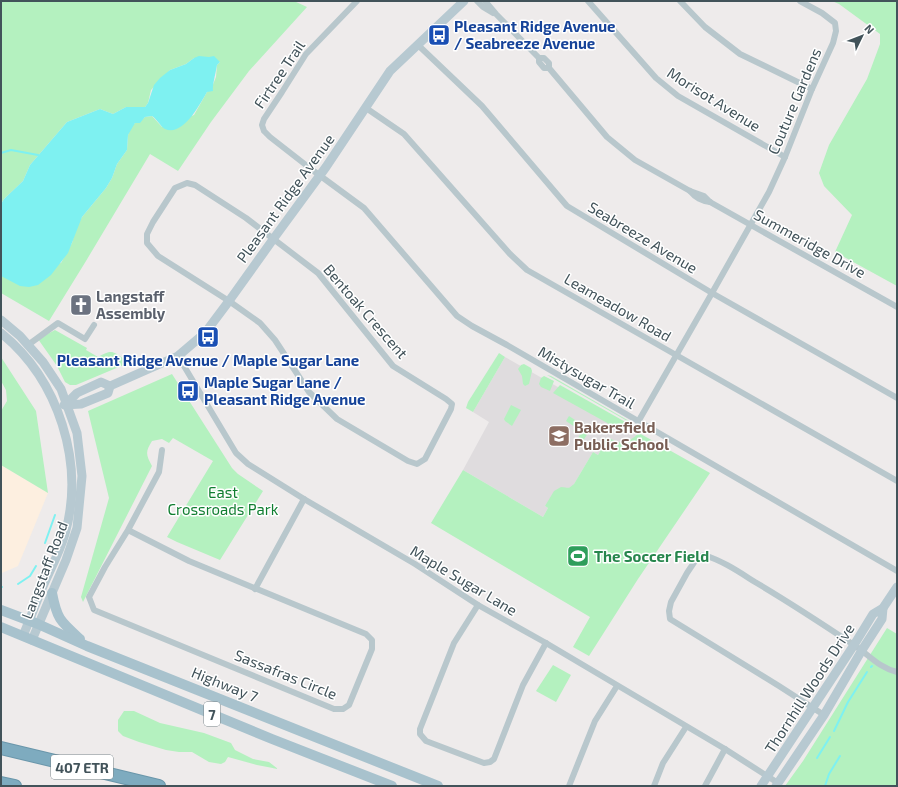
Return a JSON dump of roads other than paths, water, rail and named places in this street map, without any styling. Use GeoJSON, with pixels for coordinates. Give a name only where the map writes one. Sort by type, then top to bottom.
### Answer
{"type":"FeatureCollection","features":[{"type":"Feature","properties":{"kind":"highway","name":"407 ETR"},"geometry":{"type":"LineString","coordinates":[[2,748],[159,786]]}},
{"type":"Feature","properties":{"kind":"highway"},"geometry":{"type":"LineString","coordinates":[[1,783],[15,786]]}},
{"type":"Feature","properties":{"kind":"main road"},"geometry":{"type":"LineString","coordinates":[[52,593],[56,611],[63,624],[87,646]]}},
{"type":"Feature","properties":{"kind":"main road","name":"Highway 7"},"geometry":{"type":"LineString","coordinates":[[1,610],[34,622],[87,646],[438,786]]}},
{"type":"Feature","properties":{"kind":"main road","name":"7"},"geometry":{"type":"LineString","coordinates":[[1,627],[392,786]]}},
{"type":"Feature","properties":{"kind":"street","name":"Firtree Trail"},"geometry":{"type":"LineString","coordinates":[[320,175],[270,137],[264,131],[262,125],[264,119],[306,54],[356,1]]}},
{"type":"Feature","properties":{"kind":"street","name":"Pleasant Ridge Avenue"},"geometry":{"type":"LineString","coordinates":[[57,408],[66,404],[77,393],[102,382],[110,386],[178,356],[205,333],[320,175],[390,71],[464,1]]}},
{"type":"Feature","properties":{"kind":"street","name":"Summeridge Drive"},"geometry":{"type":"LineString","coordinates":[[477,1],[483,7],[496,14]]}},
{"type":"Feature","properties":{"kind":"street","name":"Summeridge Drive"},"geometry":{"type":"LineString","coordinates":[[485,1],[539,58],[544,58],[549,64],[549,68],[606,137],[635,160],[690,191],[704,196],[710,202],[897,307]]}},
{"type":"Feature","properties":{"kind":"street","name":"Morisot Avenue"},"geometry":{"type":"LineString","coordinates":[[588,1],[656,78],[678,96],[785,157]]}},
{"type":"Feature","properties":{"kind":"street"},"geometry":{"type":"LineString","coordinates":[[680,1],[705,27],[740,54],[812,89]]}},
{"type":"Feature","properties":{"kind":"street","name":"Couture Gardens"},"geometry":{"type":"LineString","coordinates":[[638,422],[769,192],[833,43],[836,31],[835,23],[800,1]]}},
{"type":"Feature","properties":{"kind":"street","name":"Seabreeze Avenue"},"geometry":{"type":"LineString","coordinates":[[418,45],[482,106],[567,206],[712,293],[897,398]]}},
{"type":"Feature","properties":{"kind":"street","name":"Leameadow Road"},"geometry":{"type":"LineString","coordinates":[[366,108],[404,134],[510,254],[527,270],[897,481]]}},
{"type":"Feature","properties":{"kind":"street","name":"Mistysugar Trail"},"geometry":{"type":"LineString","coordinates":[[320,175],[364,208],[457,316],[897,571]]}},
{"type":"Feature","properties":{"kind":"street"},"geometry":{"type":"LineString","coordinates":[[229,301],[158,256],[148,243],[147,234],[174,188],[187,183],[195,185],[274,238]]}},
{"type":"Feature","properties":{"kind":"street","name":"Bentoak Crescent"},"geometry":{"type":"LineString","coordinates":[[229,301],[260,323],[275,340],[310,392],[337,419],[408,461],[417,464],[425,459],[451,409],[452,404],[446,398],[393,366],[318,273],[274,238]]}},
{"type":"Feature","properties":{"kind":"street","name":"Langstaff Road"},"geometry":{"type":"LineString","coordinates":[[1,320],[20,336],[43,362],[61,389],[77,433],[82,476],[77,528],[52,593],[34,622]]}},
{"type":"Feature","properties":{"kind":"street"},"geometry":{"type":"LineString","coordinates":[[28,345],[58,322],[85,339],[94,325]]}},
{"type":"Feature","properties":{"kind":"street","name":"Langstaff Road"},"geometry":{"type":"LineString","coordinates":[[1,333],[32,365],[49,391],[57,408],[66,436],[71,473],[70,508],[65,534],[58,554],[41,591],[34,622],[28,638]]}},
{"type":"Feature","properties":{"kind":"street","name":"Maple Sugar Lane"},"geometry":{"type":"LineString","coordinates":[[178,356],[236,453],[248,464],[304,499],[415,564],[478,605],[546,643],[725,749],[768,776],[777,784]]}},
{"type":"Feature","properties":{"kind":"street","name":"Sassafras Circle"},"geometry":{"type":"LineString","coordinates":[[128,530],[188,561],[366,634],[372,640],[372,649],[349,705],[343,709],[334,709],[94,610],[89,597],[105,567],[128,530],[159,472],[162,450]]}},
{"type":"Feature","properties":{"kind":"street"},"geometry":{"type":"LineString","coordinates":[[255,589],[304,499]]}},
{"type":"Feature","properties":{"kind":"street"},"geometry":{"type":"LineString","coordinates":[[824,715],[670,619],[669,611],[671,602],[697,558],[704,555],[718,560],[775,594],[858,648],[872,660],[889,670],[897,672]]}},
{"type":"Feature","properties":{"kind":"street","name":"Thornhill Woods Drive"},"geometry":{"type":"LineString","coordinates":[[777,784],[824,715],[858,648],[873,614],[883,608],[897,587]]}},
{"type":"Feature","properties":{"kind":"street"},"geometry":{"type":"LineString","coordinates":[[478,605],[454,643],[420,729],[420,734],[426,741],[484,763],[490,762],[494,759],[523,686],[546,643]]}},
{"type":"Feature","properties":{"kind":"street","name":"Thornhill Woods Drive"},"geometry":{"type":"LineString","coordinates":[[761,786],[813,708],[858,648]]}},
{"type":"Feature","properties":{"kind":"street"},"geometry":{"type":"LineString","coordinates":[[569,786],[596,721],[618,686]]}},
{"type":"Feature","properties":{"kind":"street"},"geometry":{"type":"LineString","coordinates":[[654,786],[664,763],[686,727]]}},
{"type":"Feature","properties":{"kind":"street"},"geometry":{"type":"LineString","coordinates":[[705,786],[725,749]]}},
{"type":"Feature","properties":{"kind":"water"},"geometry":{"type":"Polygon","coordinates":[[[199,56],[214,56],[220,62],[217,65],[213,91],[207,92],[190,118],[178,128],[172,130],[165,129],[152,116],[145,117],[140,123],[135,123],[128,135],[127,150],[117,164],[112,178],[106,188],[82,217],[68,253],[51,275],[38,285],[29,287],[20,286],[1,276],[1,204],[4,199],[23,181],[30,165],[67,122],[100,109],[113,114],[126,107],[145,107],[148,103],[154,85],[160,78],[170,70],[186,64],[199,56]]]}},
{"type":"Feature","properties":{"kind":"waterway"},"geometry":{"type":"LineString","coordinates":[[1,153],[11,150],[38,155]]}},
{"type":"Feature","properties":{"kind":"waterway"},"geometry":{"type":"LineString","coordinates":[[45,543],[55,515]]}},
{"type":"Feature","properties":{"kind":"waterway"},"geometry":{"type":"LineString","coordinates":[[18,584],[30,576],[36,566]]}},
{"type":"Feature","properties":{"kind":"waterway"},"geometry":{"type":"LineString","coordinates":[[834,731],[848,702],[867,672]]}},
{"type":"Feature","properties":{"kind":"waterway"},"geometry":{"type":"LineString","coordinates":[[817,758],[830,737]]}},
{"type":"Feature","properties":{"kind":"waterway"},"geometry":{"type":"LineString","coordinates":[[825,786],[829,774],[840,756]]}},
{"type":"Feature","properties":{"kind":"place","name":"Pleasant Ridge Avenue / Seabreeze Avenue"},"geometry":{"type":"Point","coordinates":[439,35]}},
{"type":"Feature","properties":{"kind":"place","name":"Langstaff Assembly"},"geometry":{"type":"Point","coordinates":[81,305]}},
{"type":"Feature","properties":{"kind":"place","name":"Pleasant Ridge Avenue / Maple Sugar Lane"},"geometry":{"type":"Point","coordinates":[208,337]}},
{"type":"Feature","properties":{"kind":"place","name":"Maple Sugar Lane / Pleasant Ridge Avenue"},"geometry":{"type":"Point","coordinates":[188,391]}},
{"type":"Feature","properties":{"kind":"place","name":"Bakersfield Public School"},"geometry":{"type":"Point","coordinates":[559,436]}},
{"type":"Feature","properties":{"kind":"place","name":"The Soccer Field"},"geometry":{"type":"Point","coordinates":[578,556]}},
{"type":"Feature","properties":{"kind":"park label","name":"East Crossroads Park"},"geometry":{"type":"Point","coordinates":[223,500]}}]}
